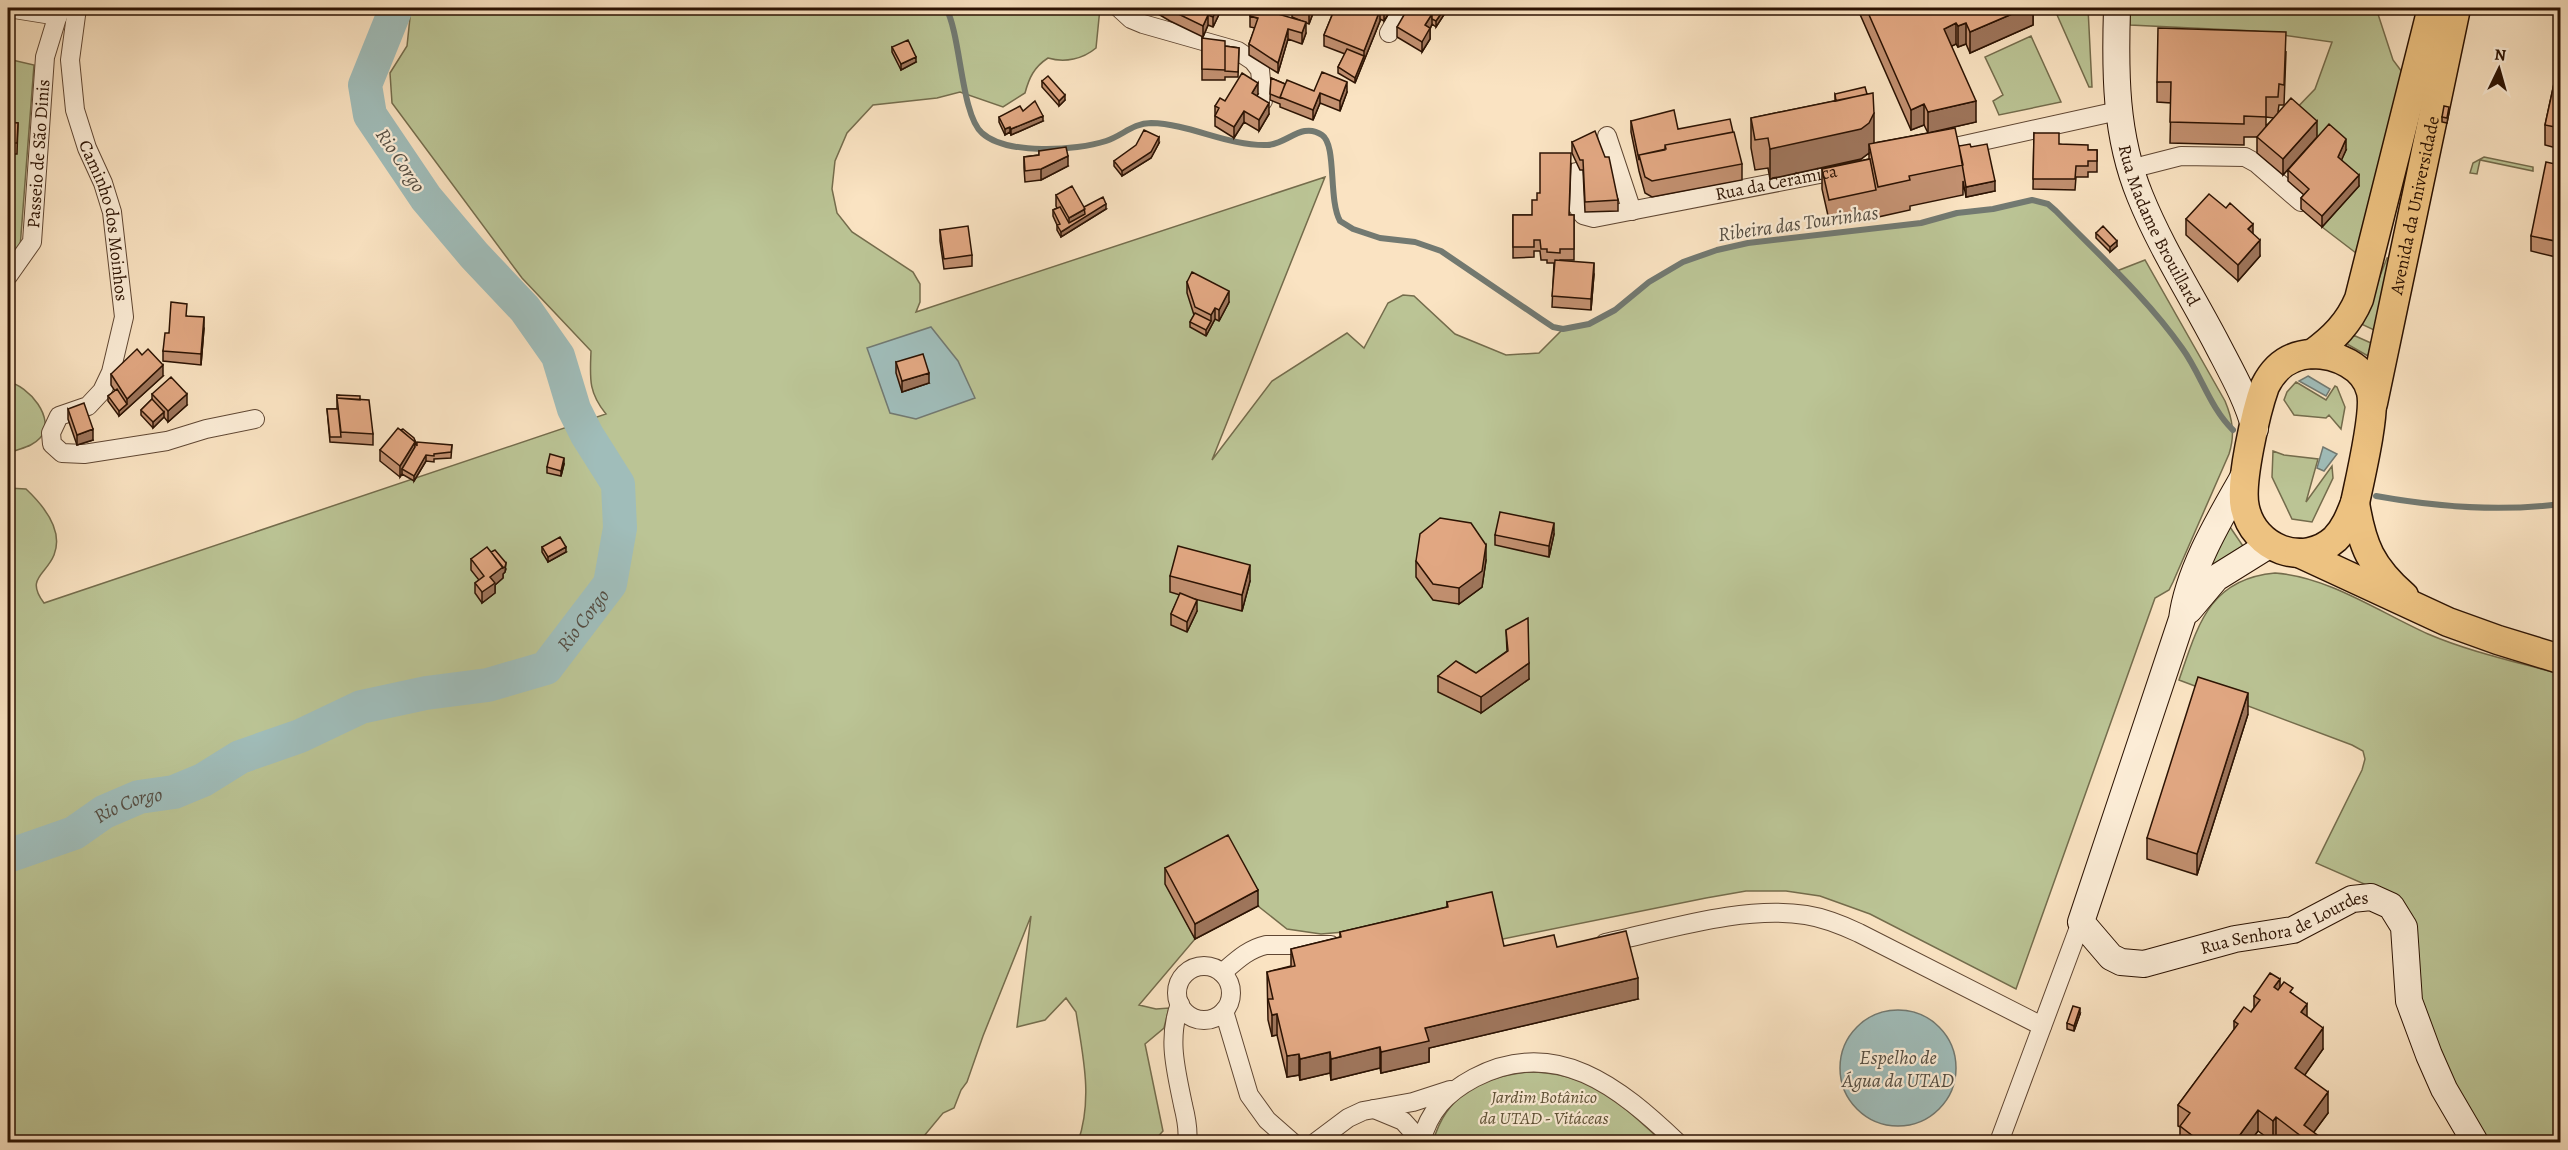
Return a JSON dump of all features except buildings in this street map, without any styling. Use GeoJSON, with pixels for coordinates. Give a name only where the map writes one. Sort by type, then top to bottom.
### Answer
{"type":"FeatureCollection","features":[{"type":"Feature","properties":{"kind":"main road","name":"Avenida da Universidade"},"geometry":{"type":"LineString","coordinates":[[2312,354],[2330,341],[2347,322],[2359,299],[2432,8]]}},
{"type":"Feature","properties":{"kind":"main road","name":"Avenida da Universidade"},"geometry":{"type":"LineString","coordinates":[[2373,403],[2456,8]]}},
{"type":"Feature","properties":{"kind":"main road"},"geometry":{"type":"LineString","coordinates":[[2312,354],[2333,356],[2358,371],[2368,384],[2373,403],[2355,503],[2346,525],[2336,538],[2317,551],[2299,553],[2278,550],[2269,545],[2260,537],[2247,516],[2243,495],[2244,476],[2262,394],[2274,371],[2294,356],[2312,354]]}},
{"type":"Feature","properties":{"kind":"main road"},"geometry":{"type":"LineString","coordinates":[[2355,503],[2361,534],[2371,558],[2394,587],[2420,609]]}},
{"type":"Feature","properties":{"kind":"main road"},"geometry":{"type":"LineString","coordinates":[[2299,553],[2420,609],[2483,635],[2560,659]]}},
{"type":"Feature","properties":{"kind":"street"},"geometry":{"type":"LineString","coordinates":[[8,8],[59,12]]}},
{"type":"Feature","properties":{"kind":"street","name":"Caminho dos Moinhos"},"geometry":{"type":"LineString","coordinates":[[77,8],[70,60],[75,110],[112,212],[124,317],[111,372],[102,391],[88,406],[59,417],[51,433],[52,444],[62,453],[84,454],[166,441],[206,429],[255,419]]}},
{"type":"Feature","properties":{"kind":"street"},"geometry":{"type":"LineString","coordinates":[[1119,8],[1139,23],[1243,53],[1260,70],[1263,101]]}},
{"type":"Feature","properties":{"kind":"street"},"geometry":{"type":"LineString","coordinates":[[1389,33],[1403,8]]}},
{"type":"Feature","properties":{"kind":"street","name":"Rua Madame Brouillard"},"geometry":{"type":"LineString","coordinates":[[2116,8],[2115,67],[2118,111],[2130,169],[2148,213],[2243,393],[2255,429]]}},
{"type":"Feature","properties":{"kind":"street","name":"Passeio de São Dinis"},"geometry":{"type":"LineString","coordinates":[[8,276],[32,242],[45,57],[59,12]]}},
{"type":"Feature","properties":{"kind":"street"},"geometry":{"type":"LineString","coordinates":[[1917,155],[2118,111]]}},
{"type":"Feature","properties":{"kind":"street"},"geometry":{"type":"LineString","coordinates":[[1607,136],[1632,211]]}},
{"type":"Feature","properties":{"kind":"street"},"geometry":{"type":"LineString","coordinates":[[2130,169],[2181,156],[2245,157],[2256,163],[2301,202]]}},
{"type":"Feature","properties":{"kind":"street","name":"Rua da Cerâmica"},"geometry":{"type":"LineString","coordinates":[[1576,172],[1576,204],[1583,215],[1594,218],[1859,167]]}},
{"type":"Feature","properties":{"kind":"street"},"geometry":{"type":"LineString","coordinates":[[1999,1143],[2082,922],[2181,619],[2189,587],[2222,515],[2244,476]]}},
{"type":"Feature","properties":{"kind":"street"},"geometry":{"type":"LineString","coordinates":[[2181,619],[2216,578],[2269,545]]}},
{"type":"Feature","properties":{"kind":"street","name":"Rua Senhora de Lourdes"},"geometry":{"type":"LineString","coordinates":[[2082,922],[2111,957],[2121,962],[2144,964],[2235,939],[2293,930],[2352,899],[2371,897],[2391,906],[2404,927],[2409,1001],[2428,1055],[2444,1089],[2475,1143]]}},
{"type":"Feature","properties":{"kind":"street"},"geometry":{"type":"LineString","coordinates":[[1588,947],[1722,918],[1758,914],[1804,915],[1840,924],[1869,937],[2042,1026]]}},
{"type":"Feature","properties":{"kind":"street"},"geometry":{"type":"LineString","coordinates":[[1222,973],[1249,950],[1257,947],[1336,945]]}},
{"type":"Feature","properties":{"kind":"street"},"geometry":{"type":"LineString","coordinates":[[1206,966],[1222,973],[1231,989],[1224,1011],[1215,1017],[1199,1019],[1184,1011],[1180,1004],[1178,986],[1188,971],[1206,966]]}},
{"type":"Feature","properties":{"kind":"street"},"geometry":{"type":"LineString","coordinates":[[1180,1004],[1173,1026],[1172,1046],[1187,1127],[1187,1143]]}},
{"type":"Feature","properties":{"kind":"street"},"geometry":{"type":"LineString","coordinates":[[1224,1011],[1249,1095],[1267,1120],[1292,1143]]}},
{"type":"Feature","properties":{"kind":"street"},"geometry":{"type":"LineString","coordinates":[[1372,1108],[1403,1121],[1421,1142],[1433,1112],[1446,1096],[1483,1073],[1507,1065],[1533,1062],[1562,1064],[1603,1083],[1669,1138]]}},
{"type":"Feature","properties":{"kind":"street"},"geometry":{"type":"LineString","coordinates":[[1316,1143],[1348,1118],[1372,1108],[1413,1102],[1458,1087]]}},
{"type":"Feature","properties":{"kind":"green space"},"geometry":{"type":"Polygon","coordinates":[[[411,8],[1100,8],[1096,48],[1074,59],[1048,58],[1033,73],[1025,93],[1003,107],[960,92],[937,98],[873,105],[847,133],[835,161],[832,189],[837,213],[852,232],[913,272],[920,284],[920,302],[916,312],[1325,177],[1212,460],[1272,381],[1347,333],[1364,348],[1388,303],[1403,295],[1414,296],[1455,334],[1506,355],[1539,353],[1563,329],[1575,328],[1604,317],[1665,272],[1717,249],[1769,240],[1921,223],[1957,213],[1993,209],[2032,200],[2048,204],[2056,211],[2114,272],[2145,260],[2225,401],[2232,428],[2231,447],[2169,590],[2155,598],[2016,989],[1870,914],[1820,896],[1786,891],[1746,891],[1498,940],[1447,923],[1321,934],[1287,929],[1258,906],[1227,851],[1166,884],[1195,939],[1139,1005],[1156,1009],[1169,1008],[1164,1028],[1145,1044],[1163,1131],[1153,1142],[1078,1142],[1083,1126],[1086,1094],[1084,1061],[1076,1012],[1066,998],[1045,1020],[1017,1027],[1031,916],[967,1082],[954,1108],[943,1113],[919,1142],[8,1142],[8,488],[26,489],[45,510],[54,527],[56,546],[54,555],[39,577],[36,588],[44,603],[606,414],[596,399],[591,384],[591,351],[522,278],[392,103],[390,73],[407,46],[411,8]]]}},
{"type":"Feature","properties":{"kind":"green space"},"geometry":{"type":"Polygon","coordinates":[[[2054,8],[2088,8],[2092,87],[2089,87],[2054,8]]]}},
{"type":"Feature","properties":{"kind":"green space"},"geometry":{"type":"Polygon","coordinates":[[[2130,8],[2376,8],[2393,60],[2402,72],[2356,253],[2322,227],[2358,186],[2322,142],[2291,114],[2315,89],[2332,42],[2255,31],[2130,25],[2130,8]]]}},
{"type":"Feature","properties":{"kind":"green space"},"geometry":{"type":"Polygon","coordinates":[[[2031,36],[2061,102],[1999,115],[1993,101],[2003,95],[1985,57],[2031,36]]]}},
{"type":"Feature","properties":{"kind":"green space"},"geometry":{"type":"Polygon","coordinates":[[[8,59],[34,65],[20,248],[8,263],[8,59]]]}},
{"type":"Feature","properties":{"kind":"green space"},"geometry":{"type":"Polygon","coordinates":[[[2484,157],[2533,167],[2533,171],[2480,160],[2477,174],[2470,173],[2473,163],[2484,157]]]}},
{"type":"Feature","properties":{"kind":"green space"},"geometry":{"type":"Polygon","coordinates":[[[2387,258],[2390,258],[2374,330],[2359,323],[2387,258]]]}},
{"type":"Feature","properties":{"kind":"green space"},"geometry":{"type":"Polygon","coordinates":[[[2353,335],[2371,343],[2368,356],[2347,344],[2353,335]]]}},
{"type":"Feature","properties":{"kind":"green space"},"geometry":{"type":"Polygon","coordinates":[[[8,382],[16,384],[31,396],[43,413],[45,422],[40,438],[29,446],[8,454],[8,382]]]}},
{"type":"Feature","properties":{"kind":"green space"},"geometry":{"type":"Polygon","coordinates":[[[2296,382],[2326,400],[2335,386],[2337,387],[2345,407],[2341,429],[2329,415],[2326,418],[2294,415],[2284,400],[2287,392],[2296,382]]]}},
{"type":"Feature","properties":{"kind":"green space"},"geometry":{"type":"Polygon","coordinates":[[[2273,451],[2284,455],[2318,459],[2306,502],[2332,466],[2333,478],[2312,522],[2292,519],[2272,477],[2273,451]]]}},
{"type":"Feature","properties":{"kind":"green space"},"geometry":{"type":"Polygon","coordinates":[[[2230,527],[2245,549],[2204,573],[2230,527]]]}},
{"type":"Feature","properties":{"kind":"green space"},"geometry":{"type":"Polygon","coordinates":[[[2275,573],[2315,581],[2334,588],[2444,640],[2560,674],[2560,1142],[2482,1142],[2424,1019],[2394,897],[2316,863],[2362,770],[2365,759],[2363,751],[2179,680],[2200,624],[2209,608],[2235,585],[2253,577],[2275,573]]]}},
{"type":"Feature","properties":{"kind":"green space","name":"Jardim Botânico da UTAD - Vitáceas"},"geometry":{"type":"Polygon","coordinates":[[[1529,1072],[1567,1077],[1599,1090],[1627,1110],[1656,1136],[1656,1142],[1433,1142],[1447,1112],[1468,1091],[1496,1078],[1529,1072]]]}},
{"type":"Feature","properties":{"kind":"water"},"geometry":{"type":"Polygon","coordinates":[[[931,327],[958,361],[975,398],[916,419],[890,413],[867,348],[931,327]]]}},
{"type":"Feature","properties":{"kind":"water"},"geometry":{"type":"Polygon","coordinates":[[[2308,376],[2330,389],[2326,396],[2299,381],[2308,376]]]}},
{"type":"Feature","properties":{"kind":"water"},"geometry":{"type":"Polygon","coordinates":[[[2323,447],[2337,454],[2324,471],[2317,468],[2323,447]]]}},
{"type":"Feature","properties":{"kind":"water","name":"Espelho de Água da UTAD"},"geometry":{"type":"Polygon","coordinates":[[[1898,1010],[1920,1015],[1939,1027],[1951,1046],[1956,1068],[1951,1090],[1939,1109],[1920,1121],[1898,1126],[1876,1121],[1857,1109],[1845,1090],[1840,1068],[1845,1046],[1857,1027],[1876,1015],[1898,1010]]]}},
{"type":"Feature","properties":{"kind":"waterway","name":"Rio Corgo"},"geometry":{"type":"LineString","coordinates":[[8,856],[74,833],[104,812],[139,797],[174,792],[203,780],[240,757],[300,736],[361,707],[426,693],[488,685],[546,668],[610,584],[620,528],[618,484],[587,435],[574,409],[558,356],[525,309],[474,255],[426,198],[370,115],[365,85],[396,8]]}},
{"type":"Feature","properties":{"kind":"waterway","name":"Ribeira das Tourinhas"},"geometry":{"type":"LineString","coordinates":[[946,8],[955,36],[970,110],[975,124],[982,133],[993,140],[1024,148],[1060,149],[1106,141],[1133,127],[1151,123],[1180,127],[1238,142],[1267,145],[1301,132],[1315,131],[1327,141],[1334,200],[1340,221],[1353,229],[1380,238],[1415,242],[1441,251],[1553,327],[1563,329],[1589,324],[1615,310],[1649,282],[1683,262],[1717,250],[1748,243],[1921,223],[1957,213],[1993,209],[2032,200],[2048,204],[2154,312],[2189,358],[2218,412],[2233,430]]}},
{"type":"Feature","properties":{"kind":"waterway","name":"Ribeira das Tourinhas"},"geometry":{"type":"LineString","coordinates":[[2376,496],[2468,507],[2514,508],[2560,504]]}}]}
